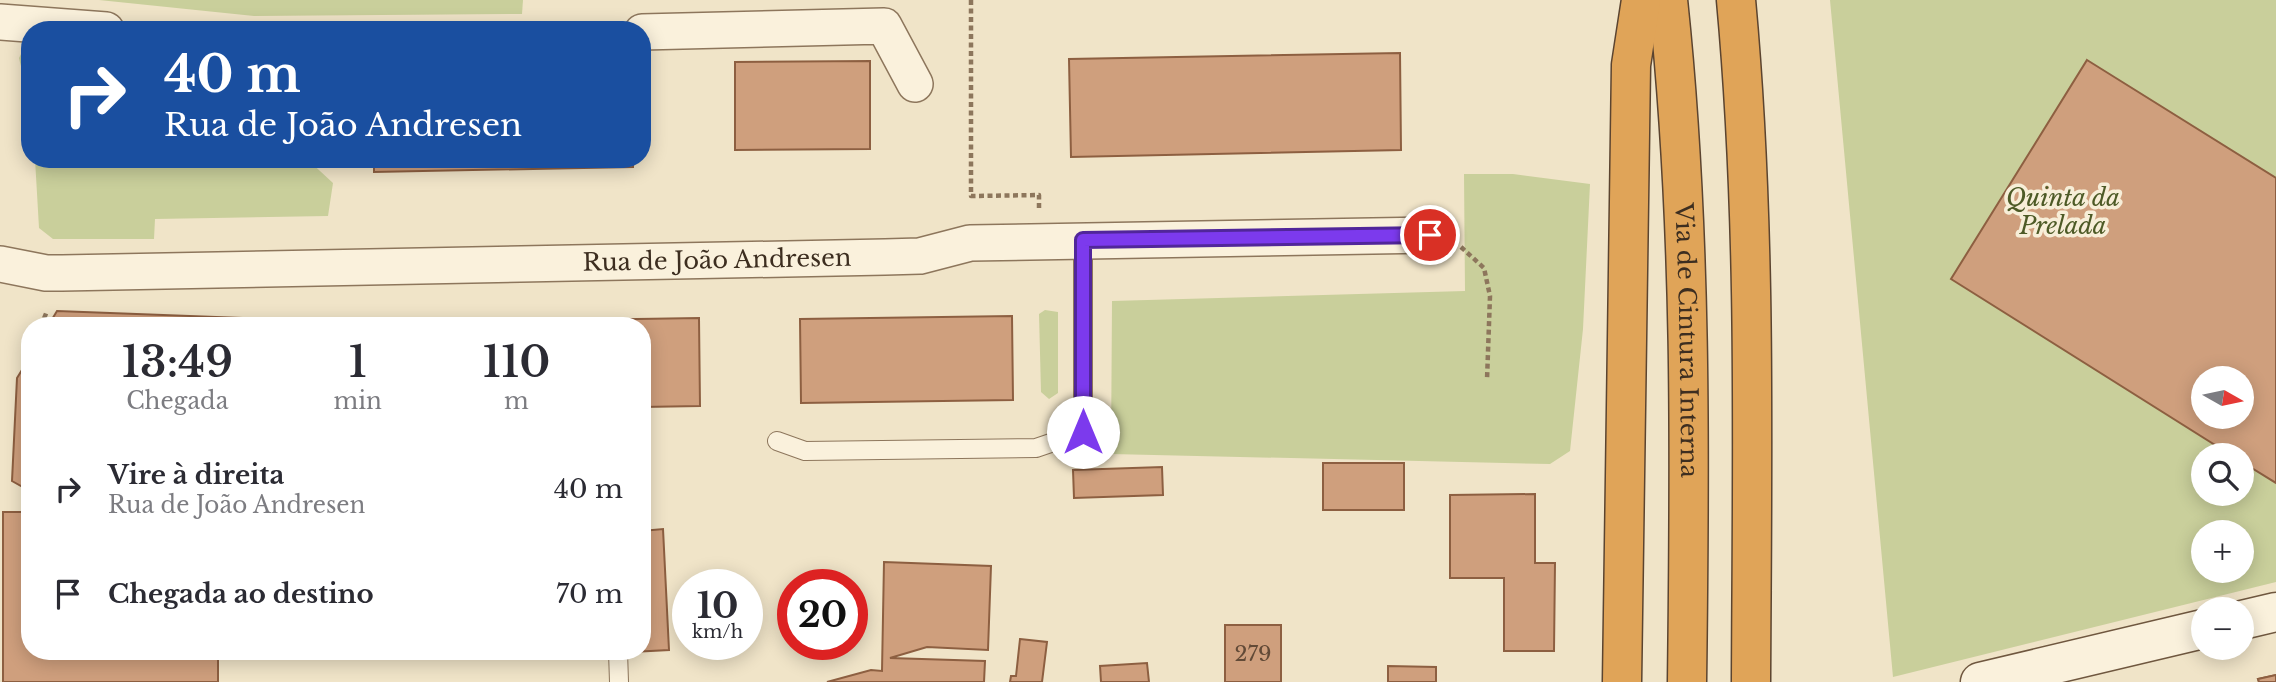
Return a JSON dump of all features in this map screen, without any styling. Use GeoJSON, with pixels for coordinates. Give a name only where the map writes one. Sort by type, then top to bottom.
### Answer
{"type":"FeatureCollection","features":[{"type":"Feature","properties":{"kind":"highway"},"geometry":{"type":"LineString","coordinates":[[1622,682],[1631,65],[1641,0]]}},
{"type":"Feature","properties":{"kind":"highway","name":"Via de Cintura Interna"},"geometry":{"type":"LineString","coordinates":[[1668,0],[1676,77],[1684,236],[1689,543],[1687,682]]}},
{"type":"Feature","properties":{"kind":"highway"},"geometry":{"type":"LineString","coordinates":[[1736,0],[1743,78],[1753,330],[1751,676]]}},
{"type":"Feature","properties":{"kind":"main road"},"geometry":{"type":"LineString","coordinates":[[2254,617],[2276,612]]}},
{"type":"Feature","properties":{"kind":"main road"},"geometry":{"type":"LineString","coordinates":[[1980,682],[2191,632]]}},
{"type":"Feature","properties":{"kind":"street"},"geometry":{"type":"LineString","coordinates":[[0,22],[21,24]]}},
{"type":"Feature","properties":{"kind":"street"},"geometry":{"type":"LineString","coordinates":[[651,32],[884,26],[915,84]]}},
{"type":"Feature","properties":{"kind":"street","name":"Rua de João Andresen"},"geometry":{"type":"LineString","coordinates":[[0,264],[46,273],[62,273],[920,257],[970,243],[1430,235]]}},
{"type":"Feature","properties":{"kind":"lane"},"geometry":{"type":"LineString","coordinates":[[777,440],[805,451],[1036,448],[1083,432],[1083,240]]}},
{"type":"Feature","properties":{"kind":"lane"},"geometry":{"type":"LineString","coordinates":[[618,660],[619,682]]}},
{"type":"Feature","properties":{"kind":"path"},"geometry":{"type":"LineString","coordinates":[[971,0],[971,196],[1039,195],[1038,241]]}},
{"type":"Feature","properties":{"kind":"path"},"geometry":{"type":"LineString","coordinates":[[1430,235],[1465,248],[1484,268],[1490,296],[1487,380]]}},
{"type":"Feature","properties":{"kind":"path"},"geometry":{"type":"LineString","coordinates":[[45,317],[47,311]]}},
{"type":"Feature","properties":{"kind":"green space"},"geometry":{"type":"Polygon","coordinates":[[[99,0],[523,0],[522,14],[254,16],[99,0]]]}},
{"type":"Feature","properties":{"kind":"green space","name":"Quinta da Prelada"},"geometry":{"type":"Polygon","coordinates":[[[1830,0],[2276,0],[2276,582],[2216,597],[2191,597],[2191,603],[1893,677],[1830,0]]]}},
{"type":"Feature","properties":{"kind":"green space"},"geometry":{"type":"Polygon","coordinates":[[[36,168],[317,168],[333,183],[328,216],[155,219],[154,239],[53,239],[39,228],[36,168]]]}},
{"type":"Feature","properties":{"kind":"green space"},"geometry":{"type":"Polygon","coordinates":[[[1464,174],[1513,174],[1590,184],[1583,329],[1570,451],[1550,464],[1111,454],[1112,301],[1465,291],[1464,174]]]}},
{"type":"Feature","properties":{"kind":"green space"},"geometry":{"type":"Polygon","coordinates":[[[1045,310],[1058,312],[1058,393],[1049,399],[1041,392],[1039,314],[1045,310]]]}},
{"type":"Feature","properties":{"kind":"building"},"geometry":{"type":"Polygon","coordinates":[[[1400,53],[1401,150],[1071,157],[1069,59],[1400,53]]]}},
{"type":"Feature","properties":{"kind":"building"},"geometry":{"type":"Polygon","coordinates":[[[2087,60],[2276,178],[2276,483],[2254,469],[2254,443],[2212,443],[1951,279],[2087,60]]]}},
{"type":"Feature","properties":{"kind":"building"},"geometry":{"type":"Polygon","coordinates":[[[870,61],[870,149],[735,150],[735,62],[870,61]]]}},
{"type":"Feature","properties":{"kind":"building"},"geometry":{"type":"Polygon","coordinates":[[[374,168],[581,168],[374,172],[374,168]]]}},
{"type":"Feature","properties":{"kind":"building"},"geometry":{"type":"Polygon","coordinates":[[[57,311],[214,317],[53,317],[57,311]]]}},
{"type":"Feature","properties":{"kind":"building"},"geometry":{"type":"Polygon","coordinates":[[[1012,316],[1013,400],[801,403],[800,319],[1012,316]]]}},
{"type":"Feature","properties":{"kind":"building"},"geometry":{"type":"Polygon","coordinates":[[[699,318],[700,406],[651,407],[651,319],[699,318]]]}},
{"type":"Feature","properties":{"kind":"building"},"geometry":{"type":"Polygon","coordinates":[[[21,372],[21,486],[12,481],[17,378],[21,372]]]}},
{"type":"Feature","properties":{"kind":"building"},"geometry":{"type":"Polygon","coordinates":[[[1323,463],[1404,463],[1404,510],[1323,510],[1323,463]]]}},
{"type":"Feature","properties":{"kind":"building"},"geometry":{"type":"Polygon","coordinates":[[[1162,467],[1163,495],[1074,498],[1073,470],[1162,467]]]}},
{"type":"Feature","properties":{"kind":"building"},"geometry":{"type":"Polygon","coordinates":[[[1535,494],[1535,563],[1555,563],[1554,651],[1504,651],[1504,578],[1450,578],[1450,495],[1535,494]]]}},
{"type":"Feature","properties":{"kind":"building"},"geometry":{"type":"Polygon","coordinates":[[[3,512],[21,512],[21,660],[218,660],[218,682],[3,682],[3,512]]]}},
{"type":"Feature","properties":{"kind":"building"},"geometry":{"type":"Polygon","coordinates":[[[663,529],[669,650],[651,651],[651,530],[663,529]]]}},
{"type":"Feature","properties":{"kind":"building"},"geometry":{"type":"Polygon","coordinates":[[[884,562],[991,566],[988,650],[927,647],[890,658],[985,661],[984,682],[827,682],[871,670],[882,671],[884,562]]]}},
{"type":"Feature","properties":{"kind":"building"},"geometry":{"type":"Polygon","coordinates":[[[1225,625],[1281,625],[1281,682],[1225,682],[1225,625]]]}},
{"type":"Feature","properties":{"kind":"building"},"geometry":{"type":"Polygon","coordinates":[[[1020,639],[1047,642],[1042,682],[1010,682],[1011,676],[1016,676],[1020,639]]]}},
{"type":"Feature","properties":{"kind":"building"},"geometry":{"type":"Polygon","coordinates":[[[1147,663],[1149,682],[1101,682],[1100,666],[1147,663]]]}},
{"type":"Feature","properties":{"kind":"building"},"geometry":{"type":"Polygon","coordinates":[[[1388,666],[1436,667],[1436,682],[1388,682],[1388,666]]]}},
{"type":"Feature","properties":{"kind":"building"},"geometry":{"type":"Polygon","coordinates":[[[2276,675],[2276,682],[2259,682],[2258,679],[2276,675]]]}},
{"type":"Feature","properties":{"kind":"building"},"geometry":{"type":"Polygon","coordinates":[[[2276,675],[2276,682],[2259,682],[2258,679],[2276,675]]]}},
{"type":"Feature","properties":{"kind":"route"},"geometry":{"type":"LineString","coordinates":[[1083,432],[1083,240],[1430,235]]}}]}
